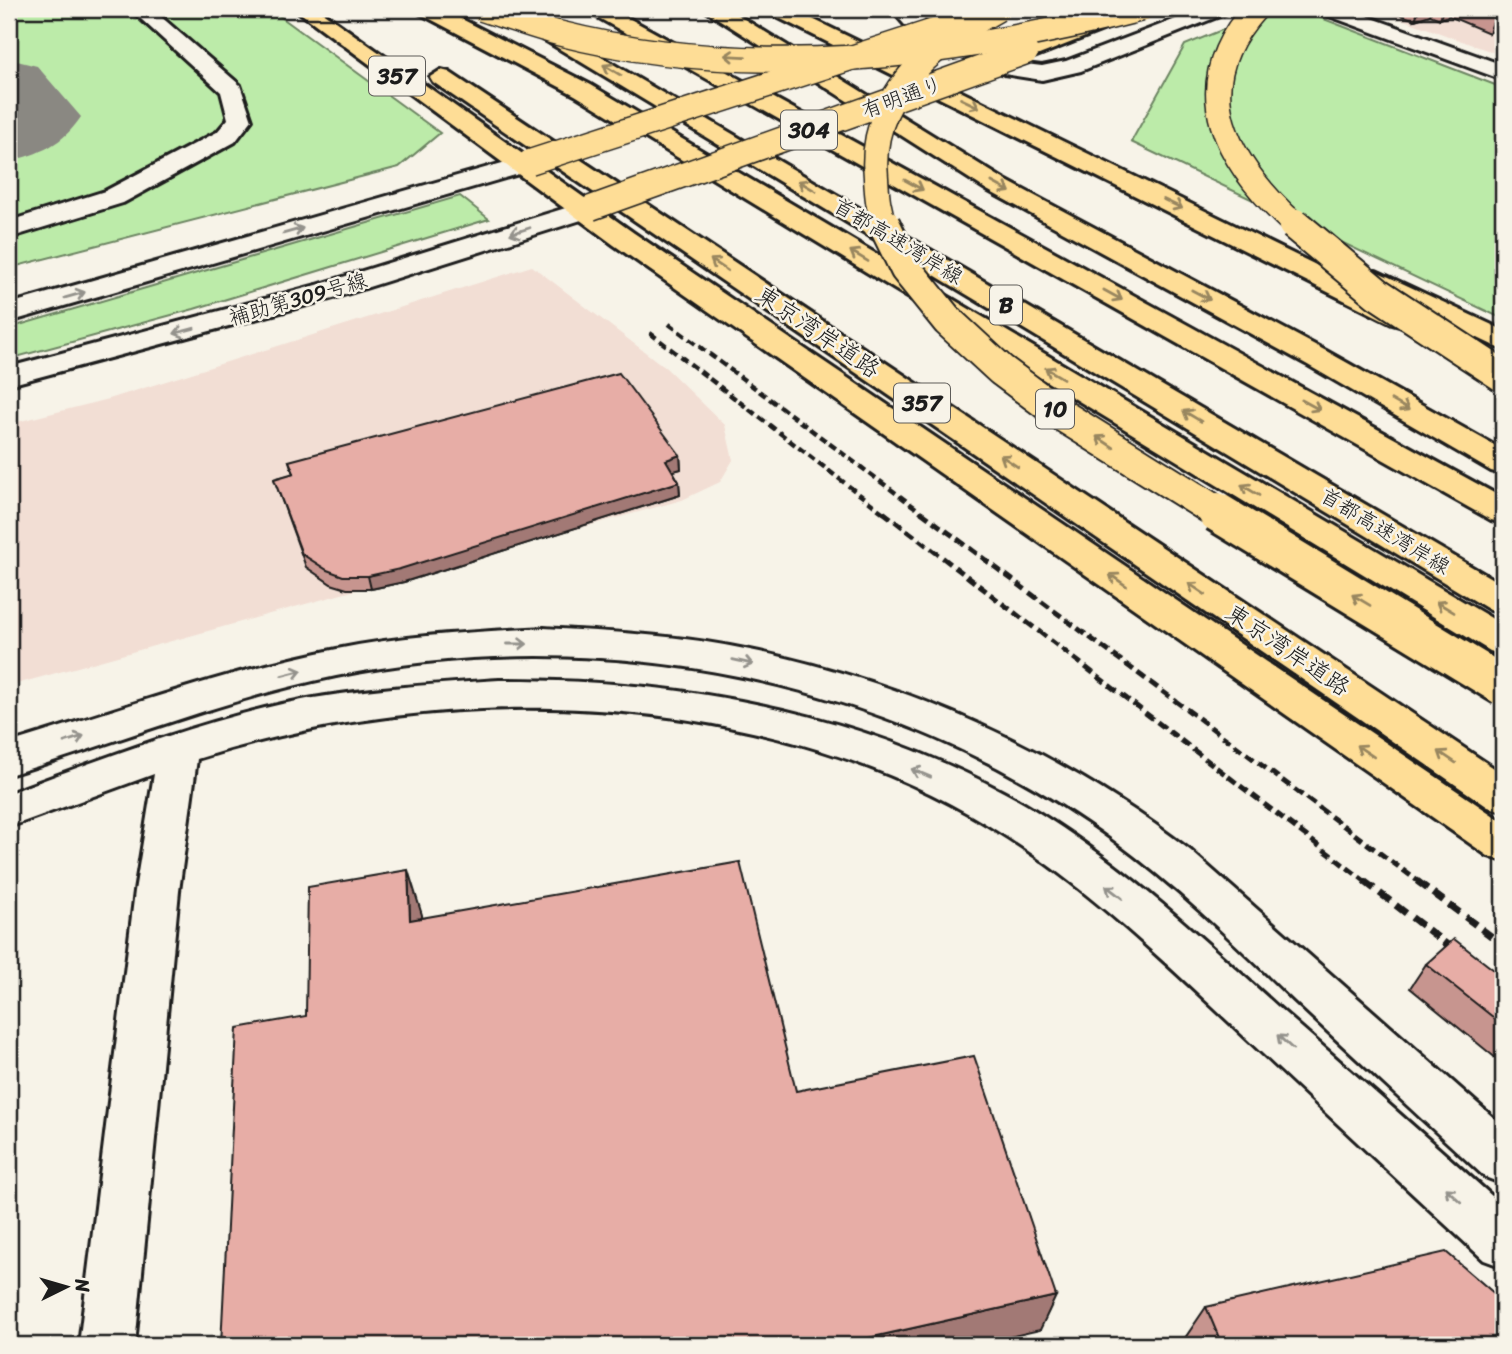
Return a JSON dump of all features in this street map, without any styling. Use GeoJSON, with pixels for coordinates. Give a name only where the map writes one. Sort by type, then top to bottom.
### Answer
{"type":"FeatureCollection","features":[{"type":"Feature","properties":{"kind":"main road","name":"357"},"geometry":{"type":"LineString","coordinates":[[305,9],[489,143],[525,164],[588,209],[624,239],[1503,844]]}},
{"type":"Feature","properties":{"kind":"main road","name":"東京湾岸道路"},"geometry":{"type":"LineString","coordinates":[[342,9],[1503,795]]}},
{"type":"Feature","properties":{"kind":"main road"},"geometry":{"type":"LineString","coordinates":[[426,9],[583,90],[1503,642]]}},
{"type":"Feature","properties":{"kind":"main road"},"geometry":{"type":"LineString","coordinates":[[482,9],[586,39],[643,48],[701,54],[817,58],[906,54],[991,44],[1079,26],[1140,9]]}},
{"type":"Feature","properties":{"kind":"main road","name":"首都高速湾岸線"},"geometry":{"type":"LineString","coordinates":[[509,9],[1503,601]]}},
{"type":"Feature","properties":{"kind":"main road","name":"B"},"geometry":{"type":"LineString","coordinates":[[597,9],[1503,512]]}},
{"type":"Feature","properties":{"kind":"main road"},"geometry":{"type":"LineString","coordinates":[[714,9],[996,185],[1317,358],[1503,464]]}},
{"type":"Feature","properties":{"kind":"main road"},"geometry":{"type":"LineString","coordinates":[[776,9],[1503,368]]}},
{"type":"Feature","properties":{"kind":"main road"},"geometry":{"type":"LineString","coordinates":[[817,9],[962,75],[1503,341]]}},
{"type":"Feature","properties":{"kind":"main road","name":"304"},"geometry":{"type":"LineString","coordinates":[[525,164],[998,9]]}},
{"type":"Feature","properties":{"kind":"main road","name":"10"},"geometry":{"type":"LineString","coordinates":[[998,9],[956,33],[909,74],[893,96],[874,141],[873,179],[884,223],[898,256],[918,288],[978,351],[1070,420],[1503,686]]}},
{"type":"Feature","properties":{"kind":"main road","name":"有明通り"},"geometry":{"type":"LineString","coordinates":[[588,209],[1140,9]]}},
{"type":"Feature","properties":{"kind":"main road"},"geometry":{"type":"LineString","coordinates":[[1255,9],[1236,29],[1223,54],[1217,79],[1216,100],[1222,122],[1249,170],[1292,222],[1353,275],[1503,376]]}},
{"type":"Feature","properties":{"kind":"street"},"geometry":{"type":"LineString","coordinates":[[9,230],[114,197],[226,137],[240,120],[232,90],[140,9]]}},
{"type":"Feature","properties":{"kind":"street"},"geometry":{"type":"LineString","coordinates":[[912,9],[908,16],[919,27],[1012,69],[1027,73],[1073,66],[1220,9]]}},
{"type":"Feature","properties":{"kind":"street"},"geometry":{"type":"LineString","coordinates":[[1328,9],[1503,74]]}},
{"type":"Feature","properties":{"kind":"street"},"geometry":{"type":"LineString","coordinates":[[9,313],[525,164]]}},
{"type":"Feature","properties":{"kind":"street","name":"補助第309号線"},"geometry":{"type":"LineString","coordinates":[[9,376],[327,291],[588,209]]}},
{"type":"Feature","properties":{"kind":"street"},"geometry":{"type":"LineString","coordinates":[[9,760],[177,704],[293,672],[423,650],[501,643],[601,644],[734,659],[792,673],[906,710],[1015,757],[1124,824],[1191,874],[1503,1159]]}},
{"type":"Feature","properties":{"kind":"street"},"geometry":{"type":"LineString","coordinates":[[9,810],[178,749],[286,719],[428,697],[500,692],[655,699],[733,713],[842,741],[948,784],[1010,817],[1069,856],[1199,964],[1503,1241]]}},
{"type":"Feature","properties":{"kind":"street"},"geometry":{"type":"LineString","coordinates":[[107,1345],[158,891],[178,749]]}},
{"type":"Feature","properties":{"kind":"shaded area"},"geometry":{"type":"Polygon","coordinates":[[[1374,9],[1503,9],[1503,56],[1374,9]]]}},
{"type":"Feature","properties":{"kind":"shaded area"},"geometry":{"type":"Polygon","coordinates":[[[532,266],[666,368],[725,425],[733,460],[720,482],[682,500],[9,686],[9,424],[109,399],[532,266]]]}},
{"type":"Feature","properties":{"kind":"green space"},"geometry":{"type":"Polygon","coordinates":[[[9,9],[270,9],[440,133],[399,167],[9,268],[9,9]]]}},
{"type":"Feature","properties":{"kind":"green space"},"geometry":{"type":"Polygon","coordinates":[[[1273,9],[1298,9],[1503,88],[1503,319],[1131,142],[1185,45],[1273,9]]]}},
{"type":"Feature","properties":{"kind":"green space"},"geometry":{"type":"Polygon","coordinates":[[[460,196],[489,219],[194,309],[9,359],[9,328],[460,196]]]}},
{"type":"Feature","properties":{"kind":"building"},"geometry":{"type":"Polygon","coordinates":[[[619,373],[680,455],[666,460],[679,482],[400,569],[368,576],[343,576],[327,570],[302,554],[274,479],[294,473],[289,461],[619,373]]]}},
{"type":"Feature","properties":{"kind":"building"},"geometry":{"type":"Polygon","coordinates":[[[740,862],[796,1091],[974,1056],[1056,1296],[837,1345],[221,1345],[237,1028],[306,1016],[308,887],[408,870],[410,920],[740,862]]]}},
{"type":"Feature","properties":{"kind":"building"},"geometry":{"type":"Polygon","coordinates":[[[1454,939],[1503,977],[1503,1025],[1426,964],[1454,939]]]}},
{"type":"Feature","properties":{"kind":"building"},"geometry":{"type":"Polygon","coordinates":[[[1446,1252],[1503,1301],[1503,1345],[1222,1345],[1206,1307],[1446,1252]]]}},
{"type":"Feature","properties":{"kind":"taxiway"},"geometry":{"type":"LineString","coordinates":[[9,83],[40,117],[9,136]]}},
{"type":"Feature","properties":{"kind":"railway"},"geometry":{"type":"LineString","coordinates":[[669,324],[924,514]]}},
{"type":"Feature","properties":{"kind":"railway"},"geometry":{"type":"LineString","coordinates":[[650,333],[885,514]]}},
{"type":"Feature","properties":{"kind":"railway"},"geometry":{"type":"LineString","coordinates":[[883,512],[1366,882]]}},
{"type":"Feature","properties":{"kind":"railway"},"geometry":{"type":"LineString","coordinates":[[921,512],[1419,882]]}},
{"type":"Feature","properties":{"kind":"railway"},"geometry":{"type":"LineString","coordinates":[[1364,881],[1462,956]]}},
{"type":"Feature","properties":{"kind":"railway"},"geometry":{"type":"LineString","coordinates":[[1417,881],[1503,945]]}}]}
